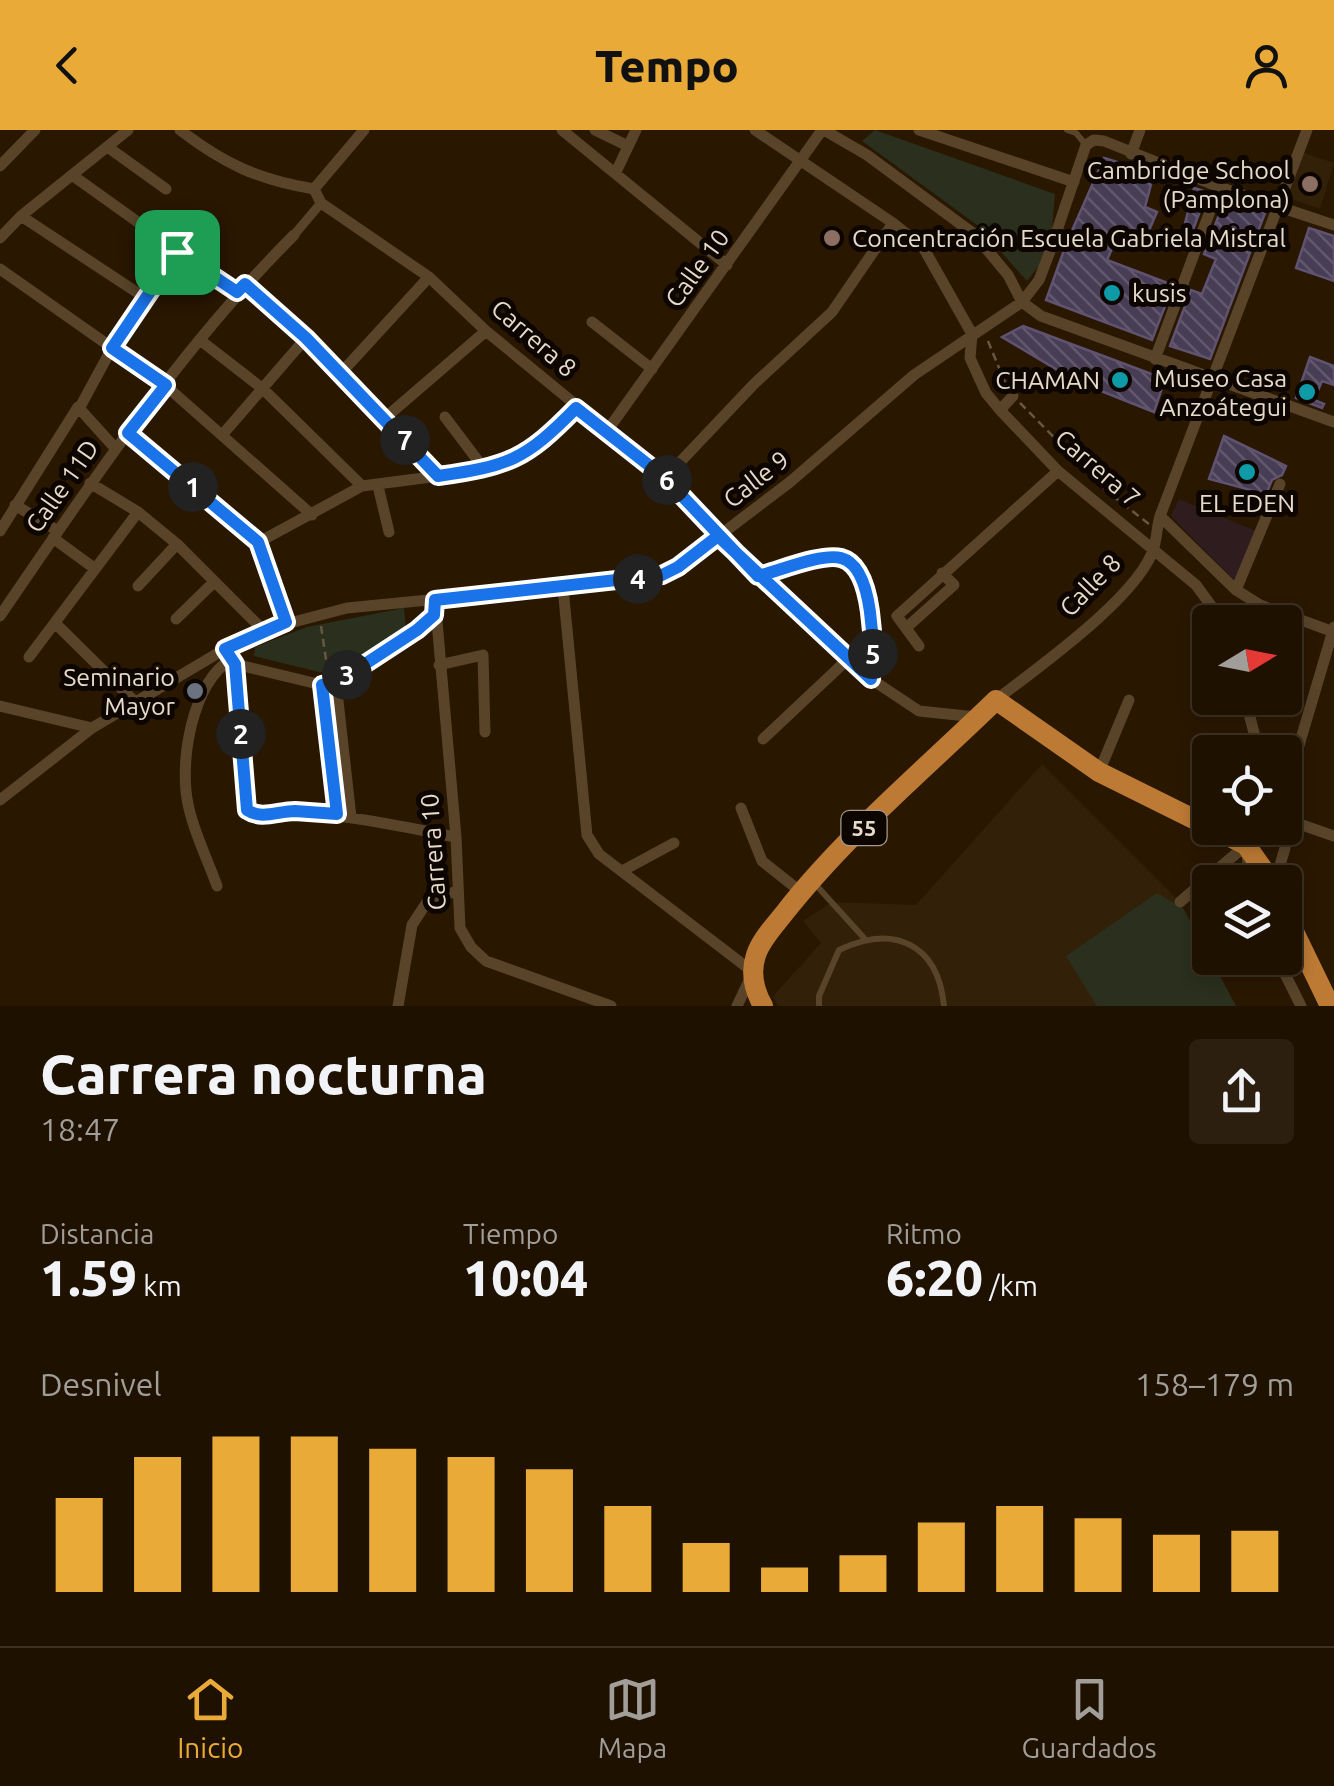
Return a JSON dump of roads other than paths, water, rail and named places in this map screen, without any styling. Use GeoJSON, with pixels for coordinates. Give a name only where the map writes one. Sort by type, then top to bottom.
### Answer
{"type":"FeatureCollection","features":[{"type":"Feature","properties":{"kind":"highway","name":"Calle 8"},"geometry":{"type":"LineString","coordinates":[[752,972],[757,952],[806,886],[996,700]]}},
{"type":"Feature","properties":{"kind":"highway"},"geometry":{"type":"LineString","coordinates":[[996,700],[1099,772],[1192,815]]}},
{"type":"Feature","properties":{"kind":"highway"},"geometry":{"type":"LineString","coordinates":[[1302,948],[1330,1006]]}},
{"type":"Feature","properties":{"kind":"highway"},"geometry":{"type":"LineString","coordinates":[[752,972],[763,1006]]}},
{"type":"Feature","properties":{"kind":"street"},"geometry":{"type":"LineString","coordinates":[[0,166],[35,130]]}},
{"type":"Feature","properties":{"kind":"street"},"geometry":{"type":"LineString","coordinates":[[0,238],[21,216],[128,130]]}},
{"type":"Feature","properties":{"kind":"street"},"geometry":{"type":"LineString","coordinates":[[180,130],[216,158],[242,171],[314,189]]}},
{"type":"Feature","properties":{"kind":"street"},"geometry":{"type":"LineString","coordinates":[[314,189],[364,130]]}},
{"type":"Feature","properties":{"kind":"street"},"geometry":{"type":"LineString","coordinates":[[595,130],[628,146]]}},
{"type":"Feature","properties":{"kind":"street"},"geometry":{"type":"LineString","coordinates":[[616,172],[636,130]]}},
{"type":"Feature","properties":{"kind":"street","name":"Carrera 7"},"geometry":{"type":"LineString","coordinates":[[754,130],[803,159],[922,248],[979,329],[970,358],[986,393],[1006,403],[1058,471],[1155,538],[1210,605]]}},
{"type":"Feature","properties":{"kind":"street"},"geometry":{"type":"LineString","coordinates":[[919,130],[936,132],[1074,182]]}},
{"type":"Feature","properties":{"kind":"street"},"geometry":{"type":"LineString","coordinates":[[1131,154],[1140,130]]}},
{"type":"Feature","properties":{"kind":"street","name":"Calle 8"},"geometry":{"type":"LineString","coordinates":[[996,700],[1097,620],[1126,590],[1155,538],[1306,130]]}},
{"type":"Feature","properties":{"kind":"street"},"geometry":{"type":"LineString","coordinates":[[566,132],[727,265]]}},
{"type":"Feature","properties":{"kind":"street"},"geometry":{"type":"LineString","coordinates":[[821,132],[866,155],[974,234],[1008,275],[1022,302],[1041,316],[1334,422]]}},
{"type":"Feature","properties":{"kind":"street","name":"Calle 10"},"geometry":{"type":"LineString","coordinates":[[607,432],[821,132]]}},
{"type":"Feature","properties":{"kind":"street"},"geometry":{"type":"LineString","coordinates":[[1086,144],[1104,141],[1334,225]]}},
{"type":"Feature","properties":{"kind":"street","name":"Calle 9"},"geometry":{"type":"LineString","coordinates":[[0,800],[92,728],[135,702],[230,657],[263,630],[286,622],[347,608],[662,575],[678,567],[790,482],[914,375],[1022,302],[1039,280],[1086,144]]}},
{"type":"Feature","properties":{"kind":"street"},"geometry":{"type":"LineString","coordinates":[[109,148],[166,189]]}},
{"type":"Feature","properties":{"kind":"street"},"geometry":{"type":"LineString","coordinates":[[72,174],[177,252],[241,288],[306,338],[438,476]]}},
{"type":"Feature","properties":{"kind":"street"},"geometry":{"type":"LineString","coordinates":[[1155,359],[1219,186]]}},
{"type":"Feature","properties":{"kind":"street"},"geometry":{"type":"LineString","coordinates":[[314,189],[321,204]]}},
{"type":"Feature","properties":{"kind":"street","name":"Calle 11D"},"geometry":{"type":"LineString","coordinates":[[0,616],[90,483],[200,340],[241,288],[321,204]]}},
{"type":"Feature","properties":{"kind":"street","name":"Carrera 8"},"geometry":{"type":"LineString","coordinates":[[321,204],[429,277],[576,408],[665,478],[758,576],[871,679],[919,711],[978,717]]}},
{"type":"Feature","properties":{"kind":"street"},"geometry":{"type":"LineString","coordinates":[[21,216],[147,299]]}},
{"type":"Feature","properties":{"kind":"street"},"geometry":{"type":"LineString","coordinates":[[665,478],[754,384],[832,312],[893,223]]}},
{"type":"Feature","properties":{"kind":"street"},"geometry":{"type":"LineString","coordinates":[[0,530],[80,408],[112,348],[177,252]]}},
{"type":"Feature","properties":{"kind":"street"},"geometry":{"type":"LineString","coordinates":[[0,269],[166,385],[312,515]]}},
{"type":"Feature","properties":{"kind":"street"},"geometry":{"type":"LineString","coordinates":[[340,374],[429,277]]}},
{"type":"Feature","properties":{"kind":"street"},"geometry":{"type":"LineString","coordinates":[[592,322],[652,369]]}},
{"type":"Feature","properties":{"kind":"street"},"geometry":{"type":"LineString","coordinates":[[385,418],[486,331]]}},
{"type":"Feature","properties":{"kind":"street"},"geometry":{"type":"LineString","coordinates":[[223,434],[306,338]]}},
{"type":"Feature","properties":{"kind":"street"},"geometry":{"type":"LineString","coordinates":[[200,340],[262,389],[362,486]]}},
{"type":"Feature","properties":{"kind":"street"},"geometry":{"type":"LineString","coordinates":[[80,408],[116,449]]}},
{"type":"Feature","properties":{"kind":"street"},"geometry":{"type":"LineString","coordinates":[[258,542],[362,486],[485,470],[518,459],[576,408]]}},
{"type":"Feature","properties":{"kind":"street"},"geometry":{"type":"LineString","coordinates":[[445,416],[485,470]]}},
{"type":"Feature","properties":{"kind":"street"},"geometry":{"type":"LineString","coordinates":[[128,433],[258,542],[286,622]]}},
{"type":"Feature","properties":{"kind":"street"},"geometry":{"type":"LineString","coordinates":[[919,646],[896,616],[1058,471]]}},
{"type":"Feature","properties":{"kind":"street"},"geometry":{"type":"LineString","coordinates":[[90,483],[138,512],[177,544],[263,630]]}},
{"type":"Feature","properties":{"kind":"street"},"geometry":{"type":"LineString","coordinates":[[1236,590],[1280,484]]}},
{"type":"Feature","properties":{"kind":"street"},"geometry":{"type":"LineString","coordinates":[[378,486],[390,532]]}},
{"type":"Feature","properties":{"kind":"street"},"geometry":{"type":"LineString","coordinates":[[15,505],[94,568]]}},
{"type":"Feature","properties":{"kind":"street"},"geometry":{"type":"LineString","coordinates":[[29,657],[138,512]]}},
{"type":"Feature","properties":{"kind":"street","name":"Carrera 7"},"geometry":{"type":"LineString","coordinates":[[1160,516],[1236,590],[1260,606],[1334,630]]}},
{"type":"Feature","properties":{"kind":"street"},"geometry":{"type":"LineString","coordinates":[[138,586],[177,544]]}},
{"type":"Feature","properties":{"kind":"street"},"geometry":{"type":"LineString","coordinates":[[758,576],[824,558],[842,558],[854,566],[865,584],[874,651],[871,679]]}},
{"type":"Feature","properties":{"kind":"street"},"geometry":{"type":"LineString","coordinates":[[176,619],[213,582]]}},
{"type":"Feature","properties":{"kind":"street"},"geometry":{"type":"LineString","coordinates":[[563,588],[587,836],[599,854],[752,972],[737,1006]]}},
{"type":"Feature","properties":{"kind":"street","name":"Carrera 10"},"geometry":{"type":"LineString","coordinates":[[435,600],[460,928],[471,947],[486,961],[611,1006]]}},
{"type":"Feature","properties":{"kind":"street"},"geometry":{"type":"LineString","coordinates":[[230,657],[329,684],[417,630],[434,615]]}},
{"type":"Feature","properties":{"kind":"street"},"geometry":{"type":"LineString","coordinates":[[54,623],[135,702]]}},
{"type":"Feature","properties":{"kind":"street"},"geometry":{"type":"LineString","coordinates":[[1302,738],[1334,630]]}},
{"type":"Feature","properties":{"kind":"street"},"geometry":{"type":"LineString","coordinates":[[439,664],[483,655],[484,732]]}},
{"type":"Feature","properties":{"kind":"street"},"geometry":{"type":"LineString","coordinates":[[230,657],[247,810],[258,816],[292,811],[337,814],[456,838]]}},
{"type":"Feature","properties":{"kind":"street"},"geometry":{"type":"LineString","coordinates":[[218,886],[188,805],[185,758],[205,688],[230,657]]}},
{"type":"Feature","properties":{"kind":"street"},"geometry":{"type":"LineString","coordinates":[[763,739],[848,659]]}},
{"type":"Feature","properties":{"kind":"street"},"geometry":{"type":"LineString","coordinates":[[329,684],[337,814]]}},
{"type":"Feature","properties":{"kind":"street"},"geometry":{"type":"LineString","coordinates":[[329,684],[351,817]]}},
{"type":"Feature","properties":{"kind":"street"},"geometry":{"type":"LineString","coordinates":[[1099,772],[1129,700]]}},
{"type":"Feature","properties":{"kind":"street"},"geometry":{"type":"LineString","coordinates":[[0,706],[92,728]]}},
{"type":"Feature","properties":{"kind":"street"},"geometry":{"type":"LineString","coordinates":[[741,808],[762,861],[806,886]]}},
{"type":"Feature","properties":{"kind":"street"},"geometry":{"type":"LineString","coordinates":[[1302,825],[1334,836]]}},
{"type":"Feature","properties":{"kind":"street"},"geometry":{"type":"LineString","coordinates":[[622,871],[674,843]]}},
{"type":"Feature","properties":{"kind":"street"},"geometry":{"type":"LineString","coordinates":[[1180,902],[1250,845]]}},
{"type":"Feature","properties":{"kind":"street"},"geometry":{"type":"LineString","coordinates":[[398,1006],[412,925],[429,899],[458,892]]}},
{"type":"Feature","properties":{"kind":"street"},"geometry":{"type":"LineString","coordinates":[[1286,975],[1301,1006]]}},
{"type":"Feature","properties":{"kind":"lane"},"geometry":{"type":"LineString","coordinates":[[1067,130],[1086,144]]}},
{"type":"Feature","properties":{"kind":"lane"},"geometry":{"type":"LineString","coordinates":[[806,886],[864,938]]}},
{"type":"Feature","properties":{"kind":"lane"},"geometry":{"type":"LineString","coordinates":[[819,1006],[818,996],[839,950],[864,938],[892,937],[917,947],[942,988],[944,1006]]}},
{"type":"Feature","properties":{"kind":"place","name":"Cambridge School (Pamplona)"},"geometry":{"type":"Point","coordinates":[1310,184]}},
{"type":"Feature","properties":{"kind":"place","name":"Concentración Escuela Gabriela Mistral"},"geometry":{"type":"Point","coordinates":[832,238]}},
{"type":"Feature","properties":{"kind":"place","name":"kusis"},"geometry":{"type":"Point","coordinates":[1112,293]}},
{"type":"Feature","properties":{"kind":"place","name":"CHAMAN"},"geometry":{"type":"Point","coordinates":[1120,380]}},
{"type":"Feature","properties":{"kind":"place","name":"Museo Casa Anzoátegui"},"geometry":{"type":"Point","coordinates":[1307,392]}},
{"type":"Feature","properties":{"kind":"place","name":"EL EDEN"},"geometry":{"type":"Point","coordinates":[1247,472]}},
{"type":"Feature","properties":{"kind":"place","name":"Seminario Mayor"},"geometry":{"type":"Point","coordinates":[195,691]}}]}
